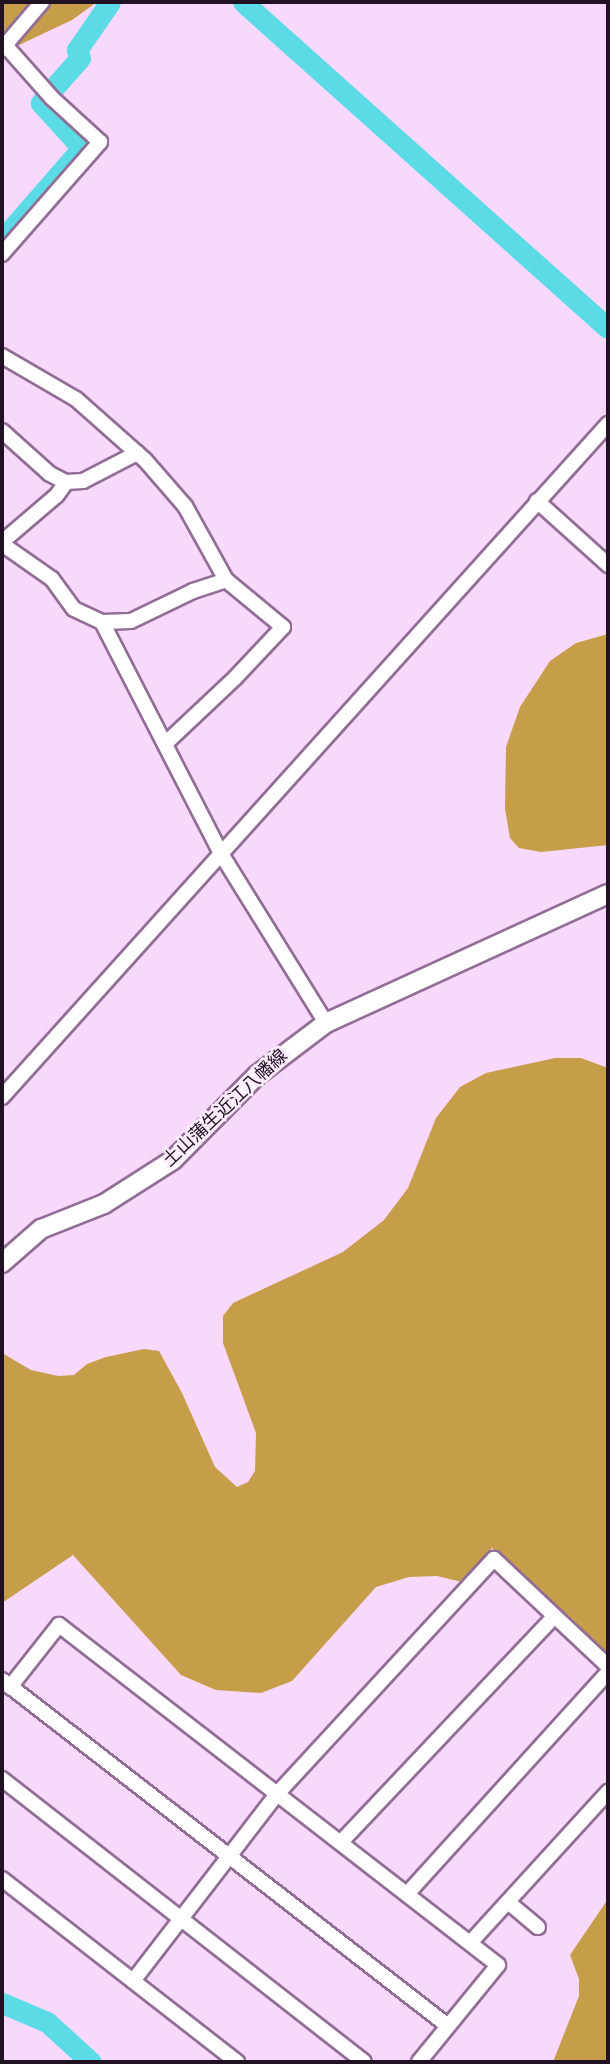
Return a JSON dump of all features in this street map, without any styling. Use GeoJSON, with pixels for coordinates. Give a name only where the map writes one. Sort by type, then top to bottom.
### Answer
{"type":"FeatureCollection","features":[{"type":"Feature","properties":{"kind":"main road","name":"土山蒲生近江八幡線"},"geometry":{"type":"LineString","coordinates":[[2,1263],[41,1229],[104,1204],[173,1160],[256,1076],[326,1023],[608,894]]}},
{"type":"Feature","properties":{"kind":"street"},"geometry":{"type":"LineString","coordinates":[[2,254],[100,142],[52,98],[4,47],[42,2]]}},
{"type":"Feature","properties":{"kind":"street"},"geometry":{"type":"LineString","coordinates":[[2,356],[76,400],[137,453],[185,506],[226,580],[283,627],[235,678],[166,743]]}},
{"type":"Feature","properties":{"kind":"street"},"geometry":{"type":"LineString","coordinates":[[2,1097],[608,424]]}},
{"type":"Feature","properties":{"kind":"street"},"geometry":{"type":"LineString","coordinates":[[2,432],[50,474],[66,482],[83,481],[137,453]]}},
{"type":"Feature","properties":{"kind":"street"},"geometry":{"type":"LineString","coordinates":[[66,482],[57,495],[2,543],[52,579],[74,609],[102,622],[131,621],[192,591],[226,580]]}},
{"type":"Feature","properties":{"kind":"street"},"geometry":{"type":"LineString","coordinates":[[537,501],[608,565]]}},
{"type":"Feature","properties":{"kind":"street"},"geometry":{"type":"LineString","coordinates":[[102,622],[220,852],[326,1023]]}},
{"type":"Feature","properties":{"kind":"street"},"geometry":{"type":"LineString","coordinates":[[133,1981],[277,1794],[494,1559],[608,1669],[407,1894]]}},
{"type":"Feature","properties":{"kind":"street"},"geometry":{"type":"LineString","coordinates":[[341,1842],[554,1617]]}},
{"type":"Feature","properties":{"kind":"street"},"geometry":{"type":"LineString","coordinates":[[419,2062],[498,1965],[59,1625],[6,1684],[448,2026]]}},
{"type":"Feature","properties":{"kind":"street"},"geometry":{"type":"LineString","coordinates":[[2,1779],[364,2062]]}},
{"type":"Feature","properties":{"kind":"street"},"geometry":{"type":"LineString","coordinates":[[470,1943],[608,1792]]}},
{"type":"Feature","properties":{"kind":"street"},"geometry":{"type":"LineString","coordinates":[[2,1879],[237,2062]]}},
{"type":"Feature","properties":{"kind":"street"},"geometry":{"type":"LineString","coordinates":[[508,1902],[538,1927]]}},
{"type":"Feature","properties":{"kind":"shaded area"},"geometry":{"type":"Polygon","coordinates":[[[2,2],[97,2],[72,20],[2,53],[2,2]]]}},
{"type":"Feature","properties":{"kind":"shaded area"},"geometry":{"type":"Polygon","coordinates":[[[608,634],[608,845],[541,852],[519,848],[510,838],[505,809],[506,747],[520,707],[550,661],[576,643],[608,634]]]}},
{"type":"Feature","properties":{"kind":"shaded area"},"geometry":{"type":"Polygon","coordinates":[[[555,1058],[581,1058],[608,1068],[608,1653],[492,1548],[462,1582],[437,1576],[409,1577],[376,1587],[292,1681],[261,1693],[216,1690],[181,1675],[73,1555],[2,1603],[2,1353],[31,1370],[58,1376],[74,1375],[87,1364],[106,1357],[144,1349],[159,1351],[182,1393],[215,1467],[237,1487],[248,1482],[255,1471],[256,1433],[223,1343],[223,1316],[233,1303],[343,1252],[384,1220],[408,1188],[436,1118],[460,1087],[486,1073],[555,1058]]]}},
{"type":"Feature","properties":{"kind":"shaded area"},"geometry":{"type":"Polygon","coordinates":[[[608,1899],[608,2062],[553,2062],[579,1996],[579,1979],[570,1955],[608,1899]]]}},
{"type":"Feature","properties":{"kind":"waterway"},"geometry":{"type":"LineString","coordinates":[[50,92],[80,58],[77,50],[110,2]]}},
{"type":"Feature","properties":{"kind":"waterway"},"geometry":{"type":"LineString","coordinates":[[243,2],[608,328]]}},
{"type":"Feature","properties":{"kind":"waterway"},"geometry":{"type":"LineString","coordinates":[[2,240],[76,155],[80,146],[41,103],[43,100]]}},
{"type":"Feature","properties":{"kind":"waterway"},"geometry":{"type":"LineString","coordinates":[[2,2003],[47,2022],[91,2062]]}}]}
